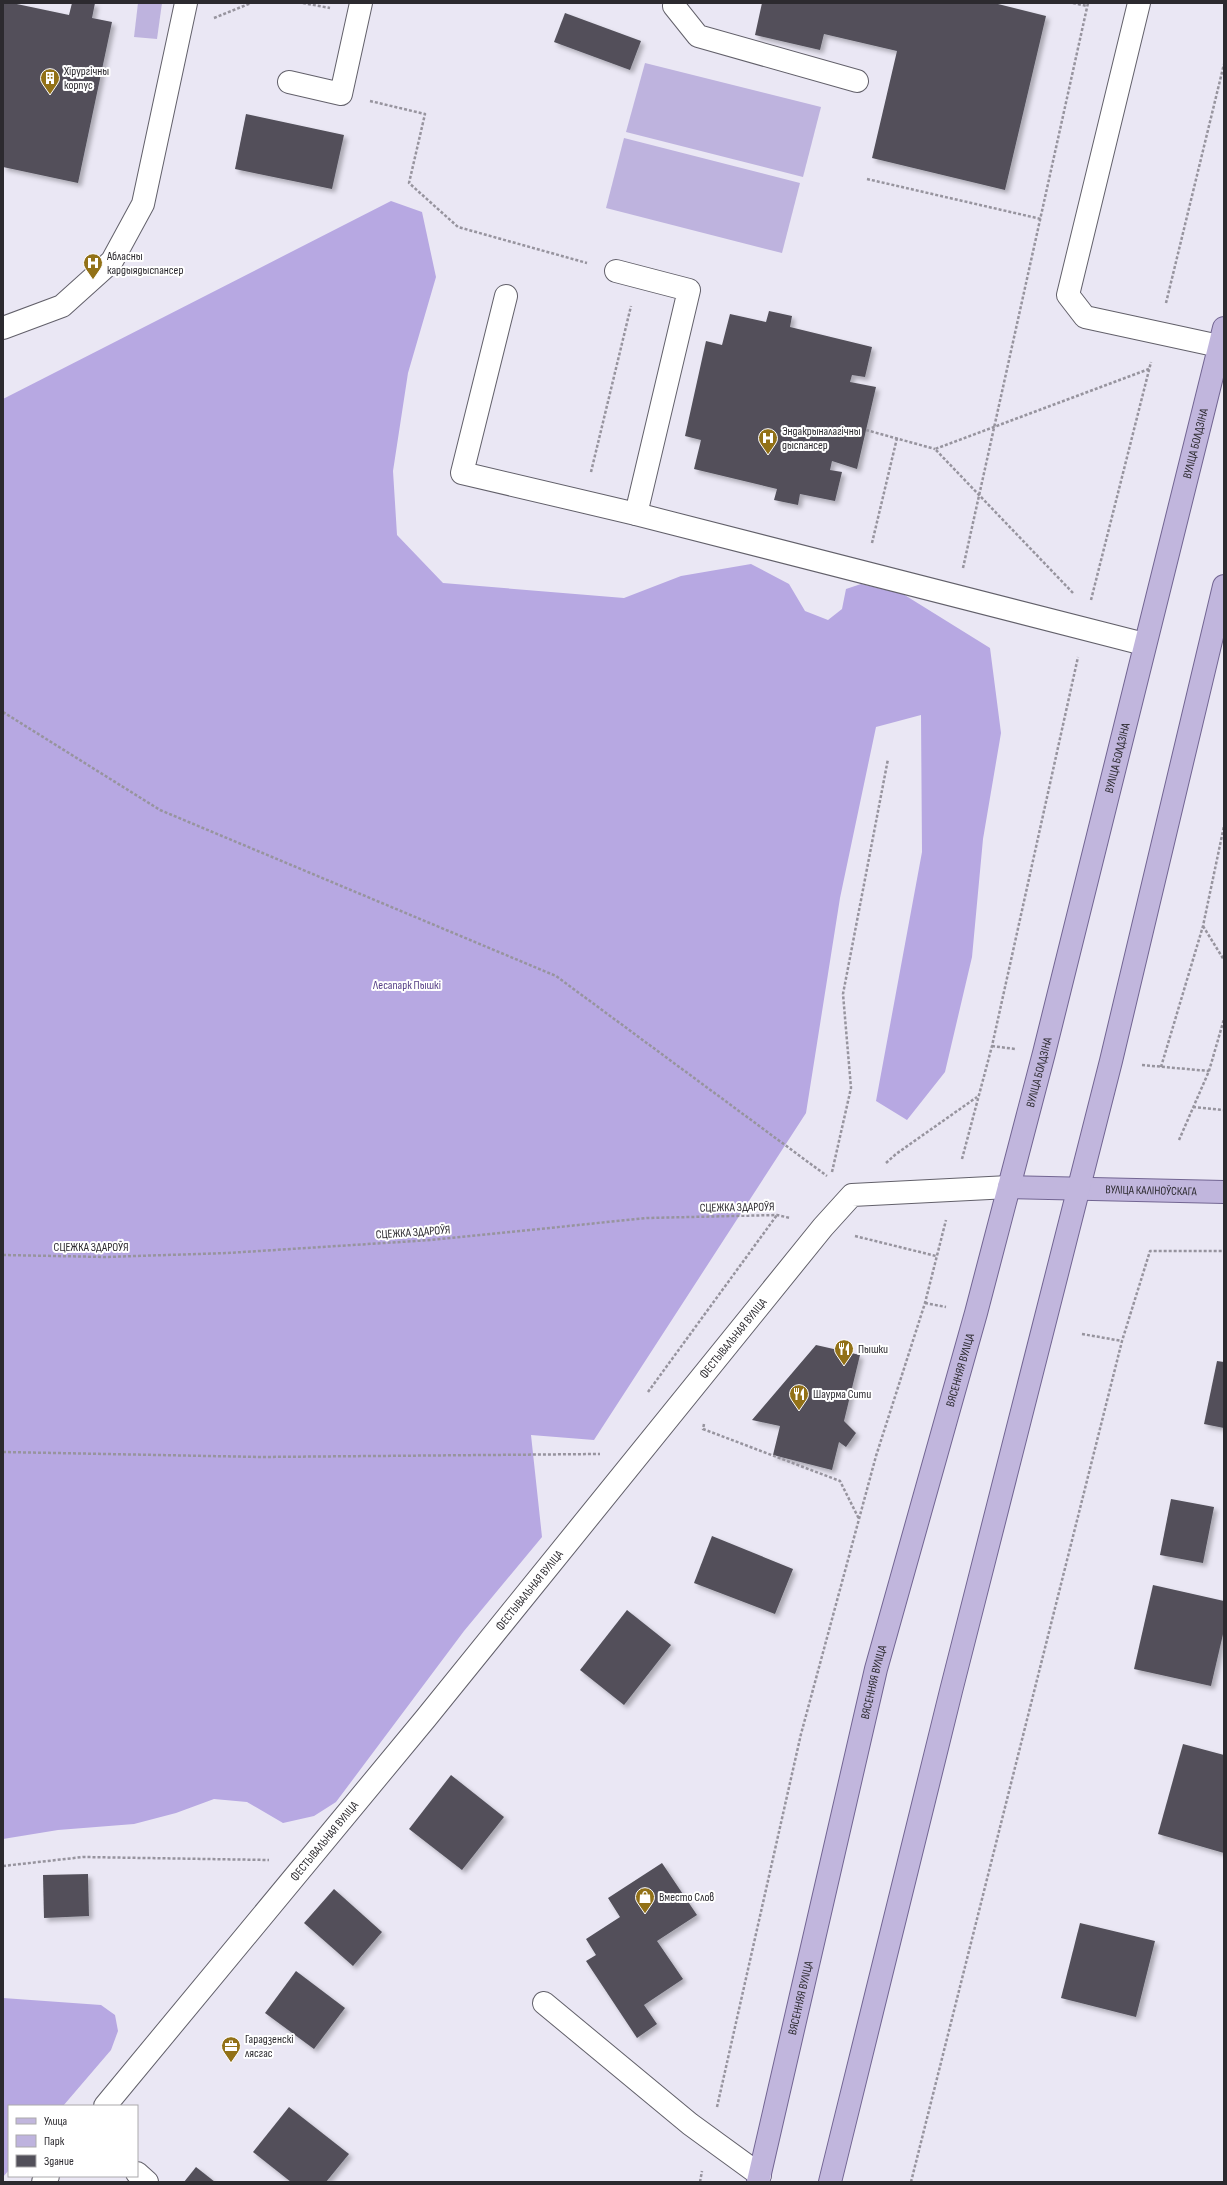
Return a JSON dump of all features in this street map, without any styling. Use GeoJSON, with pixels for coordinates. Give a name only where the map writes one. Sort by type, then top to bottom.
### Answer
{"type":"FeatureCollection","features":[{"type":"Feature","properties":{"kind":"main road","name":"ВУЛІЦА БОЛДЗІНА"},"geometry":{"type":"LineString","coordinates":[[1009,1187],[1044,1053],[1144,644],[1222,337]]}},
{"type":"Feature","properties":{"kind":"main road"},"geometry":{"type":"LineString","coordinates":[[830,2182],[951,1691],[1078,1189],[1224,586]]}},
{"type":"Feature","properties":{"kind":"main road","name":"ВУЛІЦА КАЛІНОЎСКАГА"},"geometry":{"type":"LineString","coordinates":[[1009,1187],[1224,1192]]}},
{"type":"Feature","properties":{"kind":"main road","name":"ВЯСЕННЯЯ ВУЛІЦА"},"geometry":{"type":"LineString","coordinates":[[759,2179],[876,1669],[1009,1187]]}},
{"type":"Feature","properties":{"kind":"street"},"geometry":{"type":"LineString","coordinates":[[3,328],[62,306],[112,260],[143,204],[186,3]]}},
{"type":"Feature","properties":{"kind":"street"},"geometry":{"type":"LineString","coordinates":[[289,82],[341,94],[360,3]]}},
{"type":"Feature","properties":{"kind":"street"},"geometry":{"type":"LineString","coordinates":[[675,3],[674,6],[698,36],[857,81]]}},
{"type":"Feature","properties":{"kind":"street"},"geometry":{"type":"LineString","coordinates":[[1139,3],[1068,295],[1085,317],[1222,337]]}},
{"type":"Feature","properties":{"kind":"street"},"geometry":{"type":"LineString","coordinates":[[616,271],[689,290],[636,514]]}},
{"type":"Feature","properties":{"kind":"street"},"geometry":{"type":"LineString","coordinates":[[506,296],[462,473],[636,514],[1144,644]]}},
{"type":"Feature","properties":{"kind":"street"},"geometry":{"type":"LineString","coordinates":[[852,1195],[1009,1187]]}},
{"type":"Feature","properties":{"kind":"street","name":"ФЕСТЫВАЛЬНАЯ ВУЛІЦА"},"geometry":{"type":"LineString","coordinates":[[106,2105],[431,1712],[823,1227],[852,1195]]}},
{"type":"Feature","properties":{"kind":"street"},"geometry":{"type":"LineString","coordinates":[[544,2003],[759,2179]]}},
{"type":"Feature","properties":{"kind":"street"},"geometry":{"type":"LineString","coordinates":[[138,2174],[147,2182]]}},
{"type":"Feature","properties":{"kind":"path"},"geometry":{"type":"LineString","coordinates":[[957,596],[1042,219],[1087,5],[1072,3]]}},
{"type":"Feature","properties":{"kind":"path"},"geometry":{"type":"LineString","coordinates":[[341,94],[425,114],[409,183],[458,227],[616,271]]}},
{"type":"Feature","properties":{"kind":"path"},"geometry":{"type":"LineString","coordinates":[[867,179],[1042,219]]}},
{"type":"Feature","properties":{"kind":"path"},"geometry":{"type":"LineString","coordinates":[[583,502],[639,277]]}},
{"type":"Feature","properties":{"kind":"path"},"geometry":{"type":"LineString","coordinates":[[936,450],[1150,369]]}},
{"type":"Feature","properties":{"kind":"path"},"geometry":{"type":"LineString","coordinates":[[866,430],[936,450],[1077,598]]}},
{"type":"Feature","properties":{"kind":"path"},"geometry":{"type":"LineString","coordinates":[[865,572],[897,438]]}},
{"type":"Feature","properties":{"kind":"path"},"geometry":{"type":"LineString","coordinates":[[3,712],[160,810],[556,976],[831,1179],[851,1088],[843,994],[888,760]]}},
{"type":"Feature","properties":{"kind":"path"},"geometry":{"type":"LineString","coordinates":[[1161,1067],[1203,926],[1224,826]]}},
{"type":"Feature","properties":{"kind":"path"},"geometry":{"type":"LineString","coordinates":[[1203,926],[1224,960]]}},
{"type":"Feature","properties":{"kind":"path"},"geometry":{"type":"LineString","coordinates":[[1179,1140],[1209,1071],[1224,1019]]}},
{"type":"Feature","properties":{"kind":"path"},"geometry":{"type":"LineString","coordinates":[[992,1046],[1018,1050]]}},
{"type":"Feature","properties":{"kind":"path"},"geometry":{"type":"LineString","coordinates":[[1142,1065],[1209,1071]]}},
{"type":"Feature","properties":{"kind":"path"},"geometry":{"type":"LineString","coordinates":[[852,1195],[896,1154],[978,1097]]}},
{"type":"Feature","properties":{"kind":"path"},"geometry":{"type":"LineString","coordinates":[[1193,1107],[1224,1110]]}},
{"type":"Feature","properties":{"kind":"path"},"geometry":{"type":"LineString","coordinates":[[709,2139],[801,1734],[876,1456],[925,1303],[954,1189]]}},
{"type":"Feature","properties":{"kind":"path"},"geometry":{"type":"LineString","coordinates":[[643,1399],[777,1215]]}},
{"type":"Feature","properties":{"kind":"path","name":"СЦЕЖКА ЗДАРОЎЯ"},"geometry":{"type":"LineString","coordinates":[[3,1255],[106,1257],[228,1254],[431,1240],[647,1218],[777,1215],[936,1256]]}},
{"type":"Feature","properties":{"kind":"path"},"geometry":{"type":"LineString","coordinates":[[910,2182],[1122,1341],[1150,1251],[1224,1251]]}},
{"type":"Feature","properties":{"kind":"path"},"geometry":{"type":"LineString","coordinates":[[925,1303],[950,1308]]}},
{"type":"Feature","properties":{"kind":"path"},"geometry":{"type":"LineString","coordinates":[[1082,1334],[1122,1341]]}},
{"type":"Feature","properties":{"kind":"path"},"geometry":{"type":"LineString","coordinates":[[704,1422],[703,1429],[840,1481],[859,1519]]}},
{"type":"Feature","properties":{"kind":"path"},"geometry":{"type":"LineString","coordinates":[[3,1452],[261,1457],[603,1454]]}},
{"type":"Feature","properties":{"kind":"path"},"geometry":{"type":"LineString","coordinates":[[3,1866],[84,1857],[272,1861]]}},
{"type":"Feature","properties":{"kind":"green space"},"geometry":{"type":"Polygon","coordinates":[[[138,3],[162,3],[157,39],[134,37],[138,3]]]}},
{"type":"Feature","properties":{"kind":"green space"},"geometry":{"type":"Polygon","coordinates":[[[645,63],[821,107],[803,177],[626,132],[645,63]]]}},
{"type":"Feature","properties":{"kind":"green space"},"geometry":{"type":"Polygon","coordinates":[[[624,138],[800,183],[782,253],[606,208],[624,138]]]}},
{"type":"Feature","properties":{"kind":"green space","name":"Лесапарк Пышкі"},"geometry":{"type":"Polygon","coordinates":[[[391,201],[422,212],[436,277],[408,373],[393,471],[397,535],[443,583],[624,598],[681,576],[751,564],[789,584],[805,611],[828,620],[842,609],[846,589],[861,584],[903,594],[990,648],[1001,733],[983,839],[972,957],[945,1072],[907,1120],[876,1101],[922,852],[921,715],[876,727],[840,898],[806,1113],[594,1440],[531,1435],[542,1537],[464,1631],[336,1802],[314,1816],[283,1823],[247,1802],[214,1799],[176,1813],[134,1824],[58,1830],[3,1839],[3,399],[391,201]]]}},
{"type":"Feature","properties":{"kind":"green space"},"geometry":{"type":"Polygon","coordinates":[[[3,1998],[101,2005],[115,2015],[118,2031],[111,2050],[64,2105],[8,2105],[8,2171],[3,2177],[3,1998]]]}},
{"type":"Feature","properties":{"kind":"building","name":"Хірургічны корпус"},"geometry":{"type":"Polygon","coordinates":[[[3,3],[12,3],[69,15],[72,3],[95,3],[92,18],[112,22],[78,183],[3,167],[3,3]]]}},
{"type":"Feature","properties":{"kind":"building"},"geometry":{"type":"Polygon","coordinates":[[[762,3],[994,3],[1046,16],[1005,190],[872,158],[897,51],[824,34],[820,50],[755,35],[762,3]]]}},
{"type":"Feature","properties":{"kind":"building"},"geometry":{"type":"Polygon","coordinates":[[[565,13],[641,41],[630,70],[554,42],[565,13]]]}},
{"type":"Feature","properties":{"kind":"building"},"geometry":{"type":"Polygon","coordinates":[[[246,114],[344,135],[332,189],[235,169],[246,114]]]}},
{"type":"Feature","properties":{"kind":"building"},"geometry":{"type":"Polygon","coordinates":[[[769,311],[792,316],[790,327],[872,347],[865,377],[852,375],[850,382],[876,387],[857,469],[832,461],[830,470],[842,472],[835,501],[800,494],[798,505],[774,500],[777,489],[694,469],[701,440],[685,436],[706,341],[722,345],[730,314],[766,322],[769,311]]]}},
{"type":"Feature","properties":{"kind":"building"},"geometry":{"type":"Polygon","coordinates":[[[816,1345],[860,1355],[844,1421],[856,1433],[846,1447],[839,1442],[832,1470],[773,1455],[780,1426],[752,1420],[816,1345]]]}},
{"type":"Feature","properties":{"kind":"building"},"geometry":{"type":"Polygon","coordinates":[[[1217,1361],[1224,1362],[1224,1428],[1204,1424],[1217,1361]]]}},
{"type":"Feature","properties":{"kind":"building"},"geometry":{"type":"Polygon","coordinates":[[[1171,1499],[1214,1507],[1203,1563],[1160,1555],[1171,1499]]]}},
{"type":"Feature","properties":{"kind":"building"},"geometry":{"type":"Polygon","coordinates":[[[712,1536],[793,1569],[775,1614],[694,1583],[712,1536]]]}},
{"type":"Feature","properties":{"kind":"building"},"geometry":{"type":"Polygon","coordinates":[[[1153,1585],[1224,1601],[1224,1630],[1211,1686],[1134,1669],[1153,1585]]]}},
{"type":"Feature","properties":{"kind":"building"},"geometry":{"type":"Polygon","coordinates":[[[627,1610],[671,1645],[624,1705],[580,1670],[627,1610]]]}},
{"type":"Feature","properties":{"kind":"building"},"geometry":{"type":"Polygon","coordinates":[[[1183,1744],[1224,1755],[1224,1853],[1158,1834],[1183,1744]]]}},
{"type":"Feature","properties":{"kind":"building"},"geometry":{"type":"Polygon","coordinates":[[[451,1775],[504,1817],[462,1870],[409,1829],[451,1775]]]}},
{"type":"Feature","properties":{"kind":"building"},"geometry":{"type":"Polygon","coordinates":[[[662,1863],[697,1915],[657,1941],[683,1979],[644,2005],[657,2024],[637,2038],[586,1961],[596,1955],[586,1939],[620,1917],[608,1898],[662,1863]]]}},
{"type":"Feature","properties":{"kind":"building"},"geometry":{"type":"Polygon","coordinates":[[[88,1874],[89,1916],[44,1918],[43,1875],[88,1874]]]}},
{"type":"Feature","properties":{"kind":"building"},"geometry":{"type":"Polygon","coordinates":[[[334,1889],[382,1932],[353,1966],[304,1923],[334,1889]]]}},
{"type":"Feature","properties":{"kind":"building"},"geometry":{"type":"Polygon","coordinates":[[[1080,1923],[1155,1941],[1136,2017],[1061,1998],[1080,1923]]]}},
{"type":"Feature","properties":{"kind":"building"},"geometry":{"type":"Polygon","coordinates":[[[296,1971],[345,2008],[314,2049],[265,2013],[296,1971]]]}},
{"type":"Feature","properties":{"kind":"building"},"geometry":{"type":"Polygon","coordinates":[[[289,2107],[349,2154],[326,2182],[291,2182],[253,2152],[289,2107]]]}},
{"type":"Feature","properties":{"kind":"building"},"geometry":{"type":"Polygon","coordinates":[[[196,2167],[215,2182],[184,2182],[196,2167]]]}},
{"type":"Feature","properties":{"kind":"place","name":"Хірургічны корпус"},"geometry":{"type":"Point","coordinates":[50,95]}},
{"type":"Feature","properties":{"kind":"place","name":"Абласны кардыядыспансер"},"geometry":{"type":"Point","coordinates":[93,280]}},
{"type":"Feature","properties":{"kind":"place","name":"Эндакрыналагічны дыспансер"},"geometry":{"type":"Point","coordinates":[768,455]}},
{"type":"Feature","properties":{"kind":"place","name":"Пышки"},"geometry":{"type":"Point","coordinates":[844,1366]}},
{"type":"Feature","properties":{"kind":"place","name":"Шаурма Сити"},"geometry":{"type":"Point","coordinates":[799,1411]}},
{"type":"Feature","properties":{"kind":"place","name":"Вместо Слов"},"geometry":{"type":"Point","coordinates":[645,1914]}},
{"type":"Feature","properties":{"kind":"place","name":"Гарадзенскі лясгас"},"geometry":{"type":"Point","coordinates":[231,2063]}}]}
